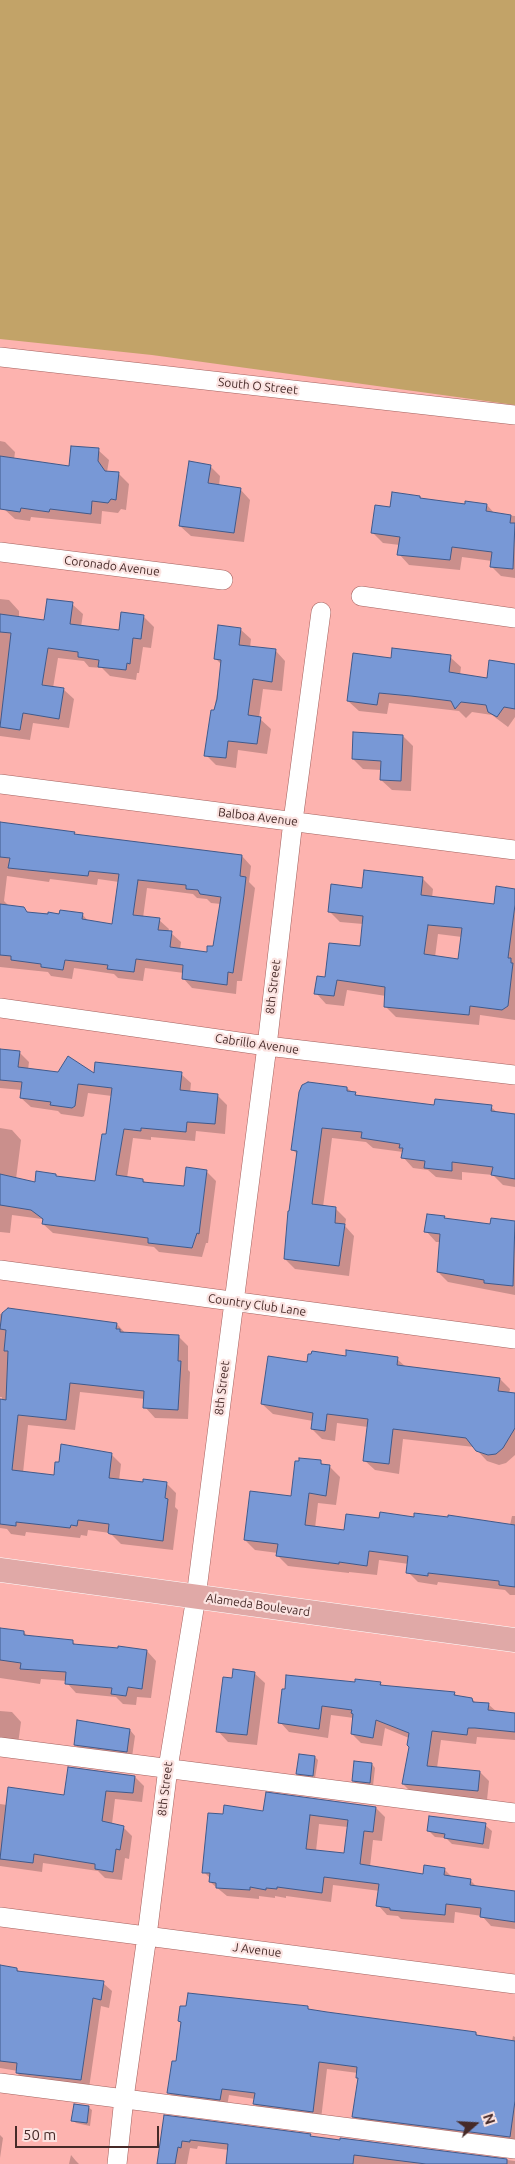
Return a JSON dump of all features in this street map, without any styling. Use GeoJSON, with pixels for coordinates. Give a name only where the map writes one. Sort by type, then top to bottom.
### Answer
{"type":"FeatureCollection","features":[{"type":"Feature","properties":{"kind":"main road","name":"Alameda Boulevard"},"geometry":{"type":"LineString","coordinates":[[0,1570],[515,1640]]}},
{"type":"Feature","properties":{"kind":"street","name":"South O Street"},"geometry":{"type":"LineString","coordinates":[[0,357],[515,415]]}},
{"type":"Feature","properties":{"kind":"street","name":"Coronado Avenue"},"geometry":{"type":"LineString","coordinates":[[0,552],[223,580]]}},
{"type":"Feature","properties":{"kind":"street"},"geometry":{"type":"LineString","coordinates":[[361,596],[515,618]]}},
{"type":"Feature","properties":{"kind":"street","name":"8th Street"},"geometry":{"type":"LineString","coordinates":[[118,2164],[124,2098],[168,1768],[196,1597],[321,612]]}},
{"type":"Feature","properties":{"kind":"street","name":"Balboa Avenue"},"geometry":{"type":"LineString","coordinates":[[0,784],[515,850]]}},
{"type":"Feature","properties":{"kind":"street","name":"Cabrillo Avenue"},"geometry":{"type":"LineString","coordinates":[[0,1008],[266,1046],[515,1075]]}},
{"type":"Feature","properties":{"kind":"street","name":"Country Club Lane"},"geometry":{"type":"LineString","coordinates":[[0,1270],[515,1339]]}},
{"type":"Feature","properties":{"kind":"street"},"geometry":{"type":"LineString","coordinates":[[0,1747],[515,1813]]}},
{"type":"Feature","properties":{"kind":"street","name":"J Avenue"},"geometry":{"type":"LineString","coordinates":[[0,1917],[515,1984]]}},
{"type":"Feature","properties":{"kind":"street"},"geometry":{"type":"LineString","coordinates":[[0,2083],[515,2149]]}},
{"type":"Feature","properties":{"kind":"shaded area"},"geometry":{"type":"Polygon","coordinates":[[[0,0],[515,0],[515,405],[152,355],[0,339],[0,0]]]}},
{"type":"Feature","properties":{"kind":"building"},"geometry":{"type":"Polygon","coordinates":[[[71,446],[99,448],[98,461],[105,471],[119,472],[116,500],[111,499],[108,503],[92,501],[91,514],[50,509],[49,512],[21,508],[20,512],[0,509],[0,456],[69,466],[71,446]]]}},
{"type":"Feature","properties":{"kind":"building"},"geometry":{"type":"Polygon","coordinates":[[[189,461],[211,465],[208,483],[241,488],[234,533],[179,526],[189,461]]]}},
{"type":"Feature","properties":{"kind":"building"},"geometry":{"type":"Polygon","coordinates":[[[392,492],[465,504],[465,501],[487,504],[486,511],[511,515],[510,523],[515,523],[513,569],[490,567],[492,552],[452,547],[450,560],[397,555],[400,537],[371,533],[375,505],[390,507],[392,492]]]}},
{"type":"Feature","properties":{"kind":"building"},"geometry":{"type":"Polygon","coordinates":[[[47,599],[73,602],[70,624],[119,630],[121,612],[144,615],[141,639],[133,638],[130,664],[127,663],[126,670],[98,667],[99,660],[78,657],[78,652],[48,648],[42,685],[64,688],[59,719],[23,713],[20,730],[0,727],[11,633],[0,632],[0,614],[44,620],[47,599]]]}},
{"type":"Feature","properties":{"kind":"building"},"geometry":{"type":"Polygon","coordinates":[[[218,625],[241,628],[239,645],[276,649],[272,682],[253,679],[248,715],[261,717],[257,744],[228,741],[226,758],[204,756],[211,710],[214,710],[217,699],[221,660],[214,659],[218,625]]]}},
{"type":"Feature","properties":{"kind":"building"},"geometry":{"type":"Polygon","coordinates":[[[392,648],[451,655],[449,672],[487,678],[489,660],[515,664],[515,709],[504,707],[497,717],[488,712],[486,705],[461,702],[455,709],[451,701],[379,693],[377,705],[347,701],[353,653],[391,658],[392,648]]]}},
{"type":"Feature","properties":{"kind":"building"},"geometry":{"type":"Polygon","coordinates":[[[353,732],[403,735],[401,781],[380,780],[381,761],[352,759],[353,732]]]}},
{"type":"Feature","properties":{"kind":"building"},"geometry":{"type":"Polygon","coordinates":[[[0,822],[75,832],[74,834],[242,855],[240,876],[246,877],[244,895],[233,973],[228,972],[227,985],[182,979],[183,965],[136,959],[134,972],[107,969],[108,965],[65,960],[63,970],[41,967],[41,964],[11,960],[11,956],[0,955],[0,904],[24,907],[27,912],[59,914],[60,910],[83,913],[82,919],[112,924],[119,874],[89,871],[88,876],[8,868],[10,858],[0,857],[0,822]],[[138,880],[133,915],[160,918],[158,930],[172,931],[170,947],[207,952],[207,946],[213,946],[221,897],[200,894],[198,890],[186,889],[186,885],[138,880]]]}},
{"type":"Feature","properties":{"kind":"building"},"geometry":{"type":"Polygon","coordinates":[[[364,870],[423,877],[421,895],[494,904],[496,886],[515,889],[515,905],[508,958],[511,958],[511,963],[513,963],[508,1006],[502,1010],[470,1006],[469,1015],[384,1007],[385,987],[337,980],[334,996],[314,994],[317,976],[325,977],[329,943],[360,946],[363,916],[328,912],[331,884],[362,888],[364,870]],[[428,925],[424,954],[458,959],[462,928],[428,925]]]}},
{"type":"Feature","properties":{"kind":"building"},"geometry":{"type":"Polygon","coordinates":[[[0,1049],[20,1051],[18,1067],[58,1072],[68,1056],[94,1073],[95,1062],[182,1072],[180,1090],[218,1094],[215,1124],[187,1122],[186,1132],[141,1128],[141,1131],[124,1129],[116,1175],[143,1179],[143,1182],[184,1186],[186,1167],[207,1170],[199,1234],[197,1233],[192,1248],[148,1243],[148,1238],[42,1224],[43,1219],[31,1210],[0,1205],[0,1174],[35,1182],[36,1171],[56,1174],[56,1176],[95,1181],[102,1134],[106,1134],[112,1088],[78,1084],[75,1106],[72,1108],[50,1105],[51,1102],[20,1098],[22,1082],[0,1080],[0,1049]]]}},
{"type":"Feature","properties":{"kind":"building"},"geometry":{"type":"Polygon","coordinates":[[[308,1082],[347,1087],[347,1091],[356,1092],[355,1095],[434,1105],[435,1099],[492,1105],[491,1111],[515,1114],[515,1179],[491,1175],[493,1167],[452,1162],[452,1171],[424,1168],[425,1161],[401,1158],[403,1148],[399,1148],[400,1144],[361,1138],[362,1132],[322,1128],[312,1204],[336,1207],[335,1223],[345,1224],[339,1266],[284,1259],[288,1211],[297,1151],[291,1150],[299,1092],[302,1085],[308,1082]]]}},
{"type":"Feature","properties":{"kind":"building"},"geometry":{"type":"Polygon","coordinates":[[[427,1214],[490,1224],[491,1218],[515,1221],[513,1286],[484,1283],[484,1280],[437,1272],[440,1234],[424,1232],[427,1214]]]}},
{"type":"Feature","properties":{"kind":"building"},"geometry":{"type":"Polygon","coordinates":[[[8,1308],[117,1323],[116,1329],[120,1329],[120,1332],[179,1335],[178,1361],[181,1361],[178,1410],[143,1408],[144,1391],[70,1383],[66,1420],[18,1415],[12,1470],[54,1475],[55,1462],[59,1462],[61,1444],[112,1453],[109,1478],[143,1482],[143,1479],[167,1482],[165,1498],[168,1499],[163,1541],[110,1534],[108,1533],[109,1524],[78,1520],[77,1526],[71,1525],[70,1528],[16,1522],[16,1526],[0,1524],[0,1399],[6,1400],[8,1351],[4,1351],[6,1330],[0,1329],[2,1313],[8,1308]]]}},
{"type":"Feature","properties":{"kind":"building"},"geometry":{"type":"Polygon","coordinates":[[[346,1350],[398,1357],[397,1365],[500,1378],[498,1391],[515,1393],[515,1428],[503,1448],[496,1454],[488,1455],[476,1451],[466,1438],[393,1429],[389,1464],[363,1461],[368,1419],[327,1414],[325,1431],[311,1429],[313,1413],[261,1404],[268,1356],[307,1362],[308,1354],[311,1354],[312,1351],[346,1356],[346,1350]]]}},
{"type":"Feature","properties":{"kind":"building"},"geometry":{"type":"Polygon","coordinates":[[[299,1458],[321,1460],[321,1464],[330,1465],[326,1496],[309,1493],[305,1525],[344,1530],[346,1514],[379,1518],[380,1512],[414,1517],[414,1513],[448,1517],[448,1515],[515,1525],[515,1587],[499,1585],[499,1581],[428,1573],[428,1576],[406,1573],[408,1556],[369,1551],[367,1566],[339,1562],[339,1564],[276,1556],[278,1544],[244,1540],[250,1491],[291,1496],[295,1461],[299,1461],[299,1458]]]}},
{"type":"Feature","properties":{"kind":"building"},"geometry":{"type":"Polygon","coordinates":[[[0,1628],[24,1631],[24,1635],[73,1640],[73,1644],[118,1648],[118,1646],[147,1650],[142,1689],[128,1687],[126,1696],[111,1694],[112,1688],[65,1684],[66,1672],[20,1669],[21,1663],[0,1660],[0,1628]]]}},
{"type":"Feature","properties":{"kind":"building"},"geometry":{"type":"Polygon","coordinates":[[[233,1669],[255,1672],[247,1735],[216,1732],[223,1677],[232,1678],[233,1669]]]}},
{"type":"Feature","properties":{"kind":"building"},"geometry":{"type":"Polygon","coordinates":[[[286,1675],[355,1682],[355,1679],[381,1682],[380,1685],[455,1692],[454,1695],[472,1698],[473,1702],[489,1703],[488,1710],[515,1713],[515,1732],[468,1728],[467,1735],[432,1731],[427,1766],[480,1771],[478,1791],[402,1784],[409,1747],[407,1745],[409,1733],[376,1720],[373,1738],[351,1734],[352,1710],[322,1706],[319,1729],[278,1723],[282,1689],[285,1689],[286,1675]]]}},
{"type":"Feature","properties":{"kind":"building"},"geometry":{"type":"Polygon","coordinates":[[[77,1720],[130,1729],[127,1752],[74,1745],[77,1720]]]}},
{"type":"Feature","properties":{"kind":"building"},"geometry":{"type":"Polygon","coordinates":[[[299,1754],[315,1756],[313,1776],[296,1774],[299,1754]]]}},
{"type":"Feature","properties":{"kind":"building"},"geometry":{"type":"Polygon","coordinates":[[[354,1761],[372,1763],[370,1783],[352,1781],[354,1761]]]}},
{"type":"Feature","properties":{"kind":"building"},"geometry":{"type":"Polygon","coordinates":[[[68,1767],[135,1776],[133,1793],[106,1791],[102,1821],[124,1826],[120,1850],[116,1849],[113,1872],[95,1869],[95,1864],[34,1854],[33,1863],[0,1859],[8,1787],[64,1795],[68,1767]]]}},
{"type":"Feature","properties":{"kind":"building"},"geometry":{"type":"Polygon","coordinates":[[[266,1792],[376,1807],[373,1832],[364,1831],[360,1864],[423,1874],[424,1865],[445,1868],[444,1875],[471,1879],[470,1885],[515,1891],[515,1922],[480,1917],[481,1908],[446,1904],[445,1915],[390,1910],[390,1908],[376,1906],[379,1884],[324,1877],[322,1893],[277,1887],[277,1889],[266,1888],[266,1890],[250,1887],[250,1890],[216,1888],[216,1883],[209,1882],[210,1873],[202,1873],[208,1813],[223,1814],[224,1805],[263,1811],[266,1792]],[[310,1815],[306,1849],[344,1853],[348,1820],[310,1815]]]}},
{"type":"Feature","properties":{"kind":"building"},"geometry":{"type":"Polygon","coordinates":[[[429,1816],[486,1823],[483,1844],[444,1838],[445,1834],[427,1831],[429,1816]]]}},
{"type":"Feature","properties":{"kind":"building"},"geometry":{"type":"Polygon","coordinates":[[[0,1965],[17,1968],[17,1971],[104,1981],[101,2000],[93,1998],[81,2080],[16,2073],[17,2063],[0,2061],[0,1965]]]}},
{"type":"Feature","properties":{"kind":"building"},"geometry":{"type":"Polygon","coordinates":[[[188,1993],[308,2006],[308,2009],[476,2032],[476,2035],[515,2041],[515,2101],[510,2137],[352,2117],[358,2078],[356,2078],[357,2067],[319,2062],[313,2112],[253,2104],[255,2093],[222,2089],[220,2100],[167,2093],[172,2061],[176,2061],[181,2022],[178,2021],[180,2006],[186,2006],[188,1993]]]}},
{"type":"Feature","properties":{"kind":"building"},"geometry":{"type":"Polygon","coordinates":[[[74,2104],[89,2106],[87,2123],[71,2121],[74,2104]]]}},
{"type":"Feature","properties":{"kind":"building"},"geometry":{"type":"Polygon","coordinates":[[[164,2115],[311,2134],[310,2136],[340,2140],[340,2138],[507,2159],[507,2164],[426,2164],[354,2155],[353,2164],[226,2164],[228,2144],[190,2140],[190,2142],[182,2141],[181,2148],[178,2147],[175,2164],[157,2164],[164,2115]]]}}]}
